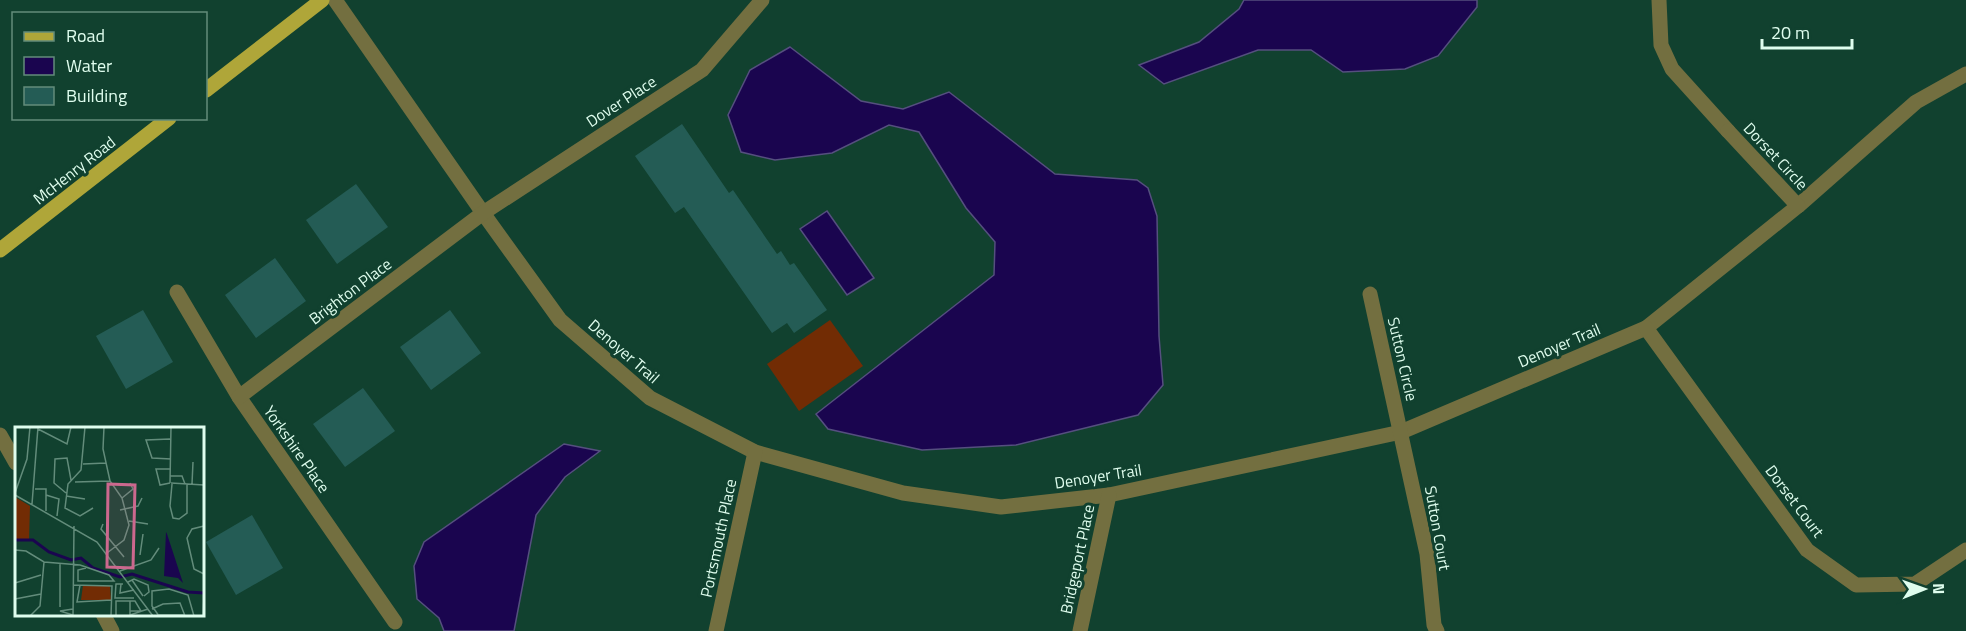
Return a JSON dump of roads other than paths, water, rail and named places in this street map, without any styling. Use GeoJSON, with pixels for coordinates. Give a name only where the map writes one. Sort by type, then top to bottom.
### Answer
{"type":"FeatureCollection","features":[{"type":"Feature","properties":{"kind":"main road"},"geometry":{"type":"LineString","coordinates":[[207,89],[322,0]]}},
{"type":"Feature","properties":{"kind":"main road","name":"McHenry Road"},"geometry":{"type":"LineString","coordinates":[[0,250],[166,120]]}},
{"type":"Feature","properties":{"kind":"street","name":"Denoyer Trail"},"geometry":{"type":"LineString","coordinates":[[335,0],[560,320],[650,398],[755,452],[903,493],[1001,507],[1109,495],[1401,432],[1646,328],[1798,206],[1916,102],[1966,74]]}},
{"type":"Feature","properties":{"kind":"street","name":"Dover Place"},"geometry":{"type":"LineString","coordinates":[[483,213],[702,70],[762,0]]}},
{"type":"Feature","properties":{"kind":"street","name":"Dorset Circle"},"geometry":{"type":"LineString","coordinates":[[1659,0],[1661,45],[1672,69],[1798,206]]}},
{"type":"Feature","properties":{"kind":"street","name":"Brighton Place"},"geometry":{"type":"LineString","coordinates":[[239,397],[483,213]]}},
{"type":"Feature","properties":{"kind":"street","name":"Yorkshire Place"},"geometry":{"type":"LineString","coordinates":[[177,292],[239,397],[395,622]]}},
{"type":"Feature","properties":{"kind":"street","name":"Sutton Circle"},"geometry":{"type":"LineString","coordinates":[[1370,294],[1401,432]]}},
{"type":"Feature","properties":{"kind":"street","name":"Dorset Court"},"geometry":{"type":"LineString","coordinates":[[1646,328],[1807,550],[1856,585],[1915,584],[1966,550]]}},
{"type":"Feature","properties":{"kind":"street","name":"Sutton Court"},"geometry":{"type":"LineString","coordinates":[[1401,432],[1427,554],[1434,625],[1437,631]]}},
{"type":"Feature","properties":{"kind":"street"},"geometry":{"type":"LineString","coordinates":[[0,435],[15,461]]}},
{"type":"Feature","properties":{"kind":"street","name":"Portsmouth Place"},"geometry":{"type":"LineString","coordinates":[[716,631],[755,452]]}},
{"type":"Feature","properties":{"kind":"street","name":"Bridgeport Place"},"geometry":{"type":"LineString","coordinates":[[1080,631],[1109,495]]}},
{"type":"Feature","properties":{"kind":"street"},"geometry":{"type":"LineString","coordinates":[[104,616],[112,631]]}},
{"type":"Feature","properties":{"kind":"water"},"geometry":{"type":"Polygon","coordinates":[[[1244,0],[1477,0],[1477,7],[1438,56],[1405,69],[1343,72],[1311,50],[1258,50],[1164,84],[1139,65],[1199,42],[1239,9],[1244,0]]]}},
{"type":"Feature","properties":{"kind":"water"},"geometry":{"type":"Polygon","coordinates":[[[790,47],[861,101],[903,109],[949,92],[1055,174],[1137,180],[1148,188],[1157,216],[1159,336],[1163,385],[1138,415],[1016,445],[922,450],[828,429],[816,414],[994,275],[995,242],[966,208],[919,132],[889,125],[832,153],[775,160],[741,152],[728,115],[750,70],[790,47]]]}},
{"type":"Feature","properties":{"kind":"water"},"geometry":{"type":"Polygon","coordinates":[[[827,211],[874,278],[847,295],[800,229],[827,211]]]}},
{"type":"Feature","properties":{"kind":"water"},"geometry":{"type":"Polygon","coordinates":[[[564,444],[600,451],[565,477],[536,515],[514,631],[444,631],[439,618],[417,599],[414,566],[424,542],[564,444]]]}}]}
